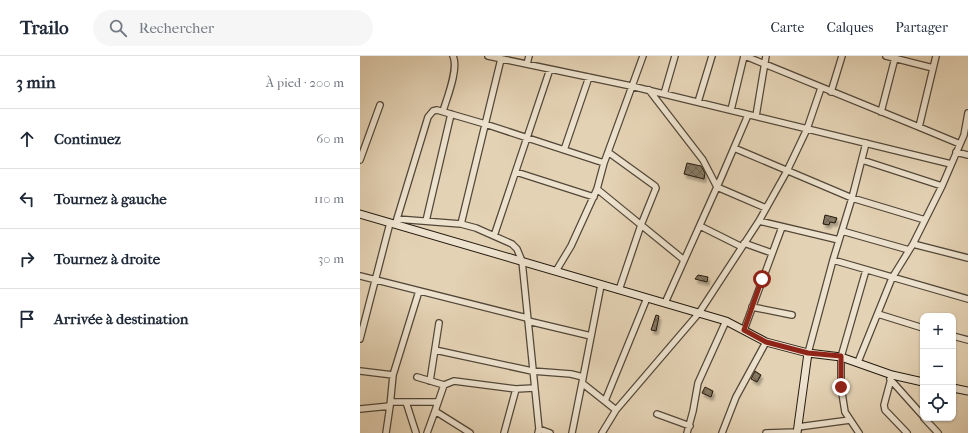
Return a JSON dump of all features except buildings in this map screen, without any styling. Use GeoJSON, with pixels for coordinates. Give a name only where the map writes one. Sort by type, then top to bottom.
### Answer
{"type":"FeatureCollection","features":[{"type":"Feature","properties":{"kind":"street"},"geometry":{"type":"LineString","coordinates":[[443,111],[449,94],[455,65],[453,56]]}},
{"type":"Feature","properties":{"kind":"street"},"geometry":{"type":"LineString","coordinates":[[488,56],[649,90],[951,164]]}},
{"type":"Feature","properties":{"kind":"street"},"geometry":{"type":"LineString","coordinates":[[527,64],[529,56]]}},
{"type":"Feature","properties":{"kind":"street"},"geometry":{"type":"LineString","coordinates":[[556,271],[571,246],[594,197],[604,163],[643,56]]}},
{"type":"Feature","properties":{"kind":"street"},"geometry":{"type":"LineString","coordinates":[[664,94],[675,56]]}},
{"type":"Feature","properties":{"kind":"street"},"geometry":{"type":"LineString","coordinates":[[698,102],[712,56]]}},
{"type":"Feature","properties":{"kind":"street"},"geometry":{"type":"LineString","coordinates":[[731,110],[745,56],[960,144]]}},
{"type":"Feature","properties":{"kind":"street"},"geometry":{"type":"LineString","coordinates":[[756,116],[766,56]]}},
{"type":"Feature","properties":{"kind":"street"},"geometry":{"type":"LineString","coordinates":[[831,92],[842,56]]}},
{"type":"Feature","properties":{"kind":"street"},"geometry":{"type":"LineString","coordinates":[[886,56],[933,68]]}},
{"type":"Feature","properties":{"kind":"street"},"geometry":{"type":"LineString","coordinates":[[919,127],[936,56]]}},
{"type":"Feature","properties":{"kind":"street"},"geometry":{"type":"LineString","coordinates":[[881,112],[895,58]]}},
{"type":"Feature","properties":{"kind":"street"},"geometry":{"type":"LineString","coordinates":[[461,224],[501,59]]}},
{"type":"Feature","properties":{"kind":"street"},"geometry":{"type":"LineString","coordinates":[[494,236],[550,69]]}},
{"type":"Feature","properties":{"kind":"street"},"geometry":{"type":"LineString","coordinates":[[564,150],[589,77]]}},
{"type":"Feature","properties":{"kind":"street"},"geometry":{"type":"LineString","coordinates":[[602,433],[616,410],[699,313],[759,221],[787,171],[807,129],[821,88]]}},
{"type":"Feature","properties":{"kind":"street"},"geometry":{"type":"LineString","coordinates":[[649,90],[703,160],[717,187],[766,208]]}},
{"type":"Feature","properties":{"kind":"street"},"geometry":{"type":"LineString","coordinates":[[360,160],[363,143],[380,105]]}},
{"type":"Feature","properties":{"kind":"street"},"geometry":{"type":"LineString","coordinates":[[360,339],[375,280],[428,117],[433,112],[437,110],[443,111],[604,163]]}},
{"type":"Feature","properties":{"kind":"street"},"geometry":{"type":"LineString","coordinates":[[858,362],[892,278],[913,244],[942,186],[964,135],[968,113]]}},
{"type":"Feature","properties":{"kind":"street"},"geometry":{"type":"LineString","coordinates":[[426,221],[451,114]]}},
{"type":"Feature","properties":{"kind":"street"},"geometry":{"type":"LineString","coordinates":[[664,303],[700,226],[748,114]]}},
{"type":"Feature","properties":{"kind":"street"},"geometry":{"type":"LineString","coordinates":[[798,431],[808,353],[866,143]]}},
{"type":"Feature","properties":{"kind":"street"},"geometry":{"type":"LineString","coordinates":[[734,148],[852,198],[925,220]]}},
{"type":"Feature","properties":{"kind":"street"},"geometry":{"type":"LineString","coordinates":[[608,152],[655,186],[655,190],[641,225],[619,290]]}},
{"type":"Feature","properties":{"kind":"street"},"geometry":{"type":"LineString","coordinates":[[956,152],[968,155]]}},
{"type":"Feature","properties":{"kind":"street"},"geometry":{"type":"LineString","coordinates":[[862,160],[942,186]]}},
{"type":"Feature","properties":{"kind":"street"},"geometry":{"type":"LineString","coordinates":[[516,172],[594,197]]}},
{"type":"Feature","properties":{"kind":"street"},"geometry":{"type":"LineString","coordinates":[[597,189],[684,260]]}},
{"type":"Feature","properties":{"kind":"street"},"geometry":{"type":"LineString","coordinates":[[361,216],[394,222],[601,285],[726,321],[766,342],[808,353],[841,356],[891,377],[920,382]]}},
{"type":"Feature","properties":{"kind":"street"},"geometry":{"type":"LineString","coordinates":[[394,222],[426,221],[461,224],[476,228],[512,244],[517,249],[522,261],[538,431],[550,433]]}},
{"type":"Feature","properties":{"kind":"street"},"geometry":{"type":"LineString","coordinates":[[759,221],[839,240]]}},
{"type":"Feature","properties":{"kind":"street"},"geometry":{"type":"LineString","coordinates":[[700,226],[743,245],[772,253]]}},
{"type":"Feature","properties":{"kind":"street"},"geometry":{"type":"LineString","coordinates":[[744,330],[782,227]]}},
{"type":"Feature","properties":{"kind":"street"},"geometry":{"type":"LineString","coordinates":[[842,231],[909,250]]}},
{"type":"Feature","properties":{"kind":"street"},"geometry":{"type":"LineString","coordinates":[[913,244],[968,258]]}},
{"type":"Feature","properties":{"kind":"street"},"geometry":{"type":"LineString","coordinates":[[833,260],[968,299]]}},
{"type":"Feature","properties":{"kind":"street"},"geometry":{"type":"LineString","coordinates":[[859,433],[845,412],[841,387],[841,356],[866,270]]}},
{"type":"Feature","properties":{"kind":"street"},"geometry":{"type":"LineString","coordinates":[[360,276],[591,336]]}},
{"type":"Feature","properties":{"kind":"street"},"geometry":{"type":"LineString","coordinates":[[572,433],[601,285]]}},
{"type":"Feature","properties":{"kind":"street"},"geometry":{"type":"LineString","coordinates":[[386,433],[391,404],[393,375],[419,291]]}},
{"type":"Feature","properties":{"kind":"street"},"geometry":{"type":"LineString","coordinates":[[605,401],[646,298]]}},
{"type":"Feature","properties":{"kind":"street"},"geometry":{"type":"LineString","coordinates":[[752,307],[792,315]]}},
{"type":"Feature","properties":{"kind":"street"},"geometry":{"type":"LineString","coordinates":[[878,314],[920,327]]}},
{"type":"Feature","properties":{"kind":"street"},"geometry":{"type":"LineString","coordinates":[[687,433],[690,426],[698,383],[726,321]]}},
{"type":"Feature","properties":{"kind":"street"},"geometry":{"type":"LineString","coordinates":[[430,381],[439,323]]}},
{"type":"Feature","properties":{"kind":"street"},"geometry":{"type":"LineString","coordinates":[[956,337],[968,340]]}},
{"type":"Feature","properties":{"kind":"street"},"geometry":{"type":"LineString","coordinates":[[722,433],[736,397],[766,342]]}},
{"type":"Feature","properties":{"kind":"street"},"geometry":{"type":"LineString","coordinates":[[434,350],[532,371],[571,374],[583,380],[616,410]]}},
{"type":"Feature","properties":{"kind":"street"},"geometry":{"type":"LineString","coordinates":[[360,371],[393,375]]}},
{"type":"Feature","properties":{"kind":"street"},"geometry":{"type":"LineString","coordinates":[[417,377],[444,385],[454,381],[516,389],[534,388]]}},
{"type":"Feature","properties":{"kind":"street"},"geometry":{"type":"LineString","coordinates":[[891,377],[920,412]]}},
{"type":"Feature","properties":{"kind":"street"},"geometry":{"type":"LineString","coordinates":[[891,377],[884,405],[885,410],[907,433]]}},
{"type":"Feature","properties":{"kind":"street"},"geometry":{"type":"LineString","coordinates":[[427,433],[444,385]]}},
{"type":"Feature","properties":{"kind":"street"},"geometry":{"type":"LineString","coordinates":[[504,433],[516,389]]}},
{"type":"Feature","properties":{"kind":"street"},"geometry":{"type":"LineString","coordinates":[[956,389],[968,391]]}},
{"type":"Feature","properties":{"kind":"street"},"geometry":{"type":"LineString","coordinates":[[406,402],[416,433]]}},
{"type":"Feature","properties":{"kind":"street"},"geometry":{"type":"LineString","coordinates":[[360,409],[406,402],[438,402]]}},
{"type":"Feature","properties":{"kind":"street"},"geometry":{"type":"LineString","coordinates":[[436,411],[470,433]]}},
{"type":"Feature","properties":{"kind":"street"},"geometry":{"type":"LineString","coordinates":[[657,414],[690,426]]}},
{"type":"Feature","properties":{"kind":"street"},"geometry":{"type":"LineString","coordinates":[[766,433],[798,431],[850,420]]}},
{"type":"Feature","properties":{"kind":"street"},"geometry":{"type":"LineString","coordinates":[[928,421],[938,433]]}},
{"type":"Feature","properties":{"kind":"route"},"geometry":{"type":"LineString","coordinates":[[762,279],[744,330],[766,342],[808,353],[841,356],[841,387]]}}]}
